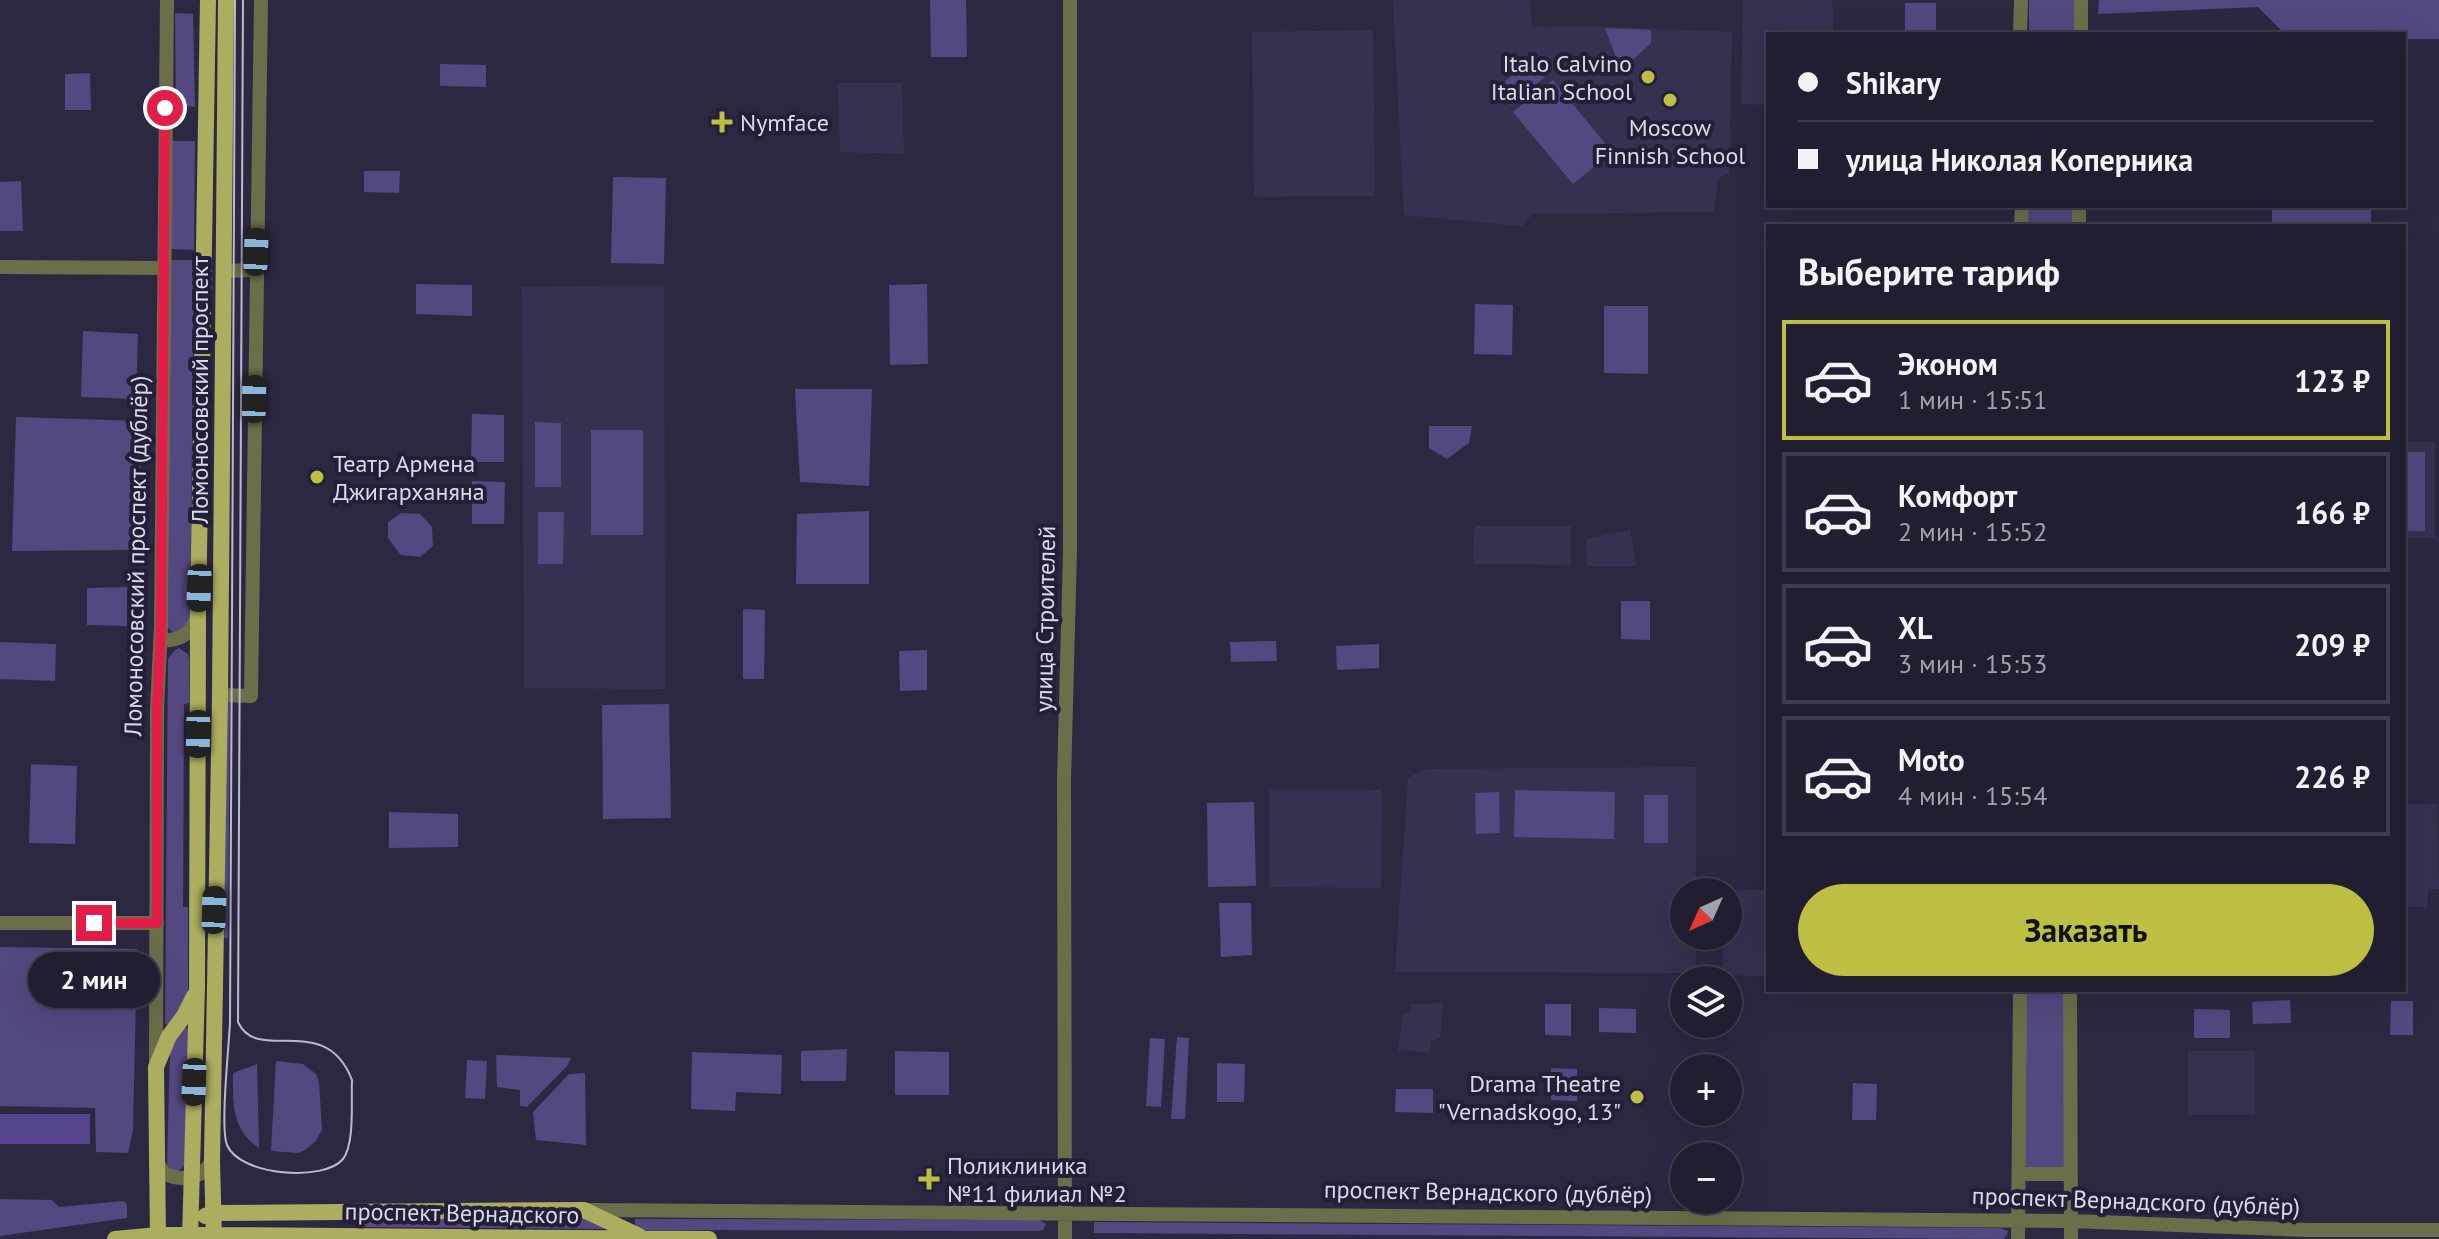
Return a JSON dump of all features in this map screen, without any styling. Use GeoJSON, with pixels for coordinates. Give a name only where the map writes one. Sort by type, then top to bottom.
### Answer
{"type":"FeatureCollection","features":[{"type":"Feature","properties":{"kind":"main road","name":"Ломоносовский проспект"},"geometry":{"type":"LineString","coordinates":[[190,1231],[197,987],[198,615],[208,0]]}},
{"type":"Feature","properties":{"kind":"main road","name":"Ломоносовский проспект"},"geometry":{"type":"LineString","coordinates":[[214,1237],[212,1160],[226,0]]}},
{"type":"Feature","properties":{"kind":"main road"},"geometry":{"type":"LineString","coordinates":[[203,340],[212,332],[222,340]]}},
{"type":"Feature","properties":{"kind":"main road"},"geometry":{"type":"LineString","coordinates":[[199,642],[203,649],[210,651],[217,648],[220,641]]}},
{"type":"Feature","properties":{"kind":"main road"},"geometry":{"type":"LineString","coordinates":[[156,1067],[169,1036],[184,1016],[197,987]]}},
{"type":"Feature","properties":{"kind":"main road","name":"Ломоносовский проспект (дублёр)"},"geometry":{"type":"LineString","coordinates":[[156,1067],[158,1237]]}},
{"type":"Feature","properties":{"kind":"main road","name":"проспект Вернадского (дублёр)"},"geometry":{"type":"LineString","coordinates":[[190,1231],[213,1213],[584,1210],[644,1238]]}},
{"type":"Feature","properties":{"kind":"main road","name":"проспект Вернадского"},"geometry":{"type":"LineString","coordinates":[[158,1237],[190,1231],[214,1237],[709,1239]]}},
{"type":"Feature","properties":{"kind":"main road"},"geometry":{"type":"LineString","coordinates":[[115,1239],[158,1237]]}},
{"type":"Feature","properties":{"kind":"street","name":"Ломоносовский проспект (дублёр)"},"geometry":{"type":"LineString","coordinates":[[156,1067],[157,709],[167,0]]}},
{"type":"Feature","properties":{"kind":"street"},"geometry":{"type":"LineString","coordinates":[[220,695],[251,696],[261,0]]}},
{"type":"Feature","properties":{"kind":"street","name":"улица Строителей"},"geometry":{"type":"LineString","coordinates":[[1065,1239],[1064,780],[1070,551],[1070,0]]}},
{"type":"Feature","properties":{"kind":"street"},"geometry":{"type":"LineString","coordinates":[[2020,32],[2021,0]]}},
{"type":"Feature","properties":{"kind":"street"},"geometry":{"type":"LineString","coordinates":[[2081,0],[2081,32]]}},
{"type":"Feature","properties":{"kind":"street"},"geometry":{"type":"LineString","coordinates":[[0,267],[163,268]]}},
{"type":"Feature","properties":{"kind":"street"},"geometry":{"type":"LineString","coordinates":[[223,271],[257,270]]}},
{"type":"Feature","properties":{"kind":"street"},"geometry":{"type":"LineString","coordinates":[[160,641],[176,641],[186,636],[198,615]]}},
{"type":"Feature","properties":{"kind":"street"},"geometry":{"type":"LineString","coordinates":[[0,923],[157,923]]}},
{"type":"Feature","properties":{"kind":"street"},"geometry":{"type":"LineString","coordinates":[[2018,1239],[2020,992]]}},
{"type":"Feature","properties":{"kind":"street"},"geometry":{"type":"LineString","coordinates":[[2070,992],[2071,1239]]}},
{"type":"Feature","properties":{"kind":"street"},"geometry":{"type":"LineString","coordinates":[[156,1161],[165,1174],[174,1178],[191,1178],[208,1168],[212,1160]]}},
{"type":"Feature","properties":{"kind":"street"},"geometry":{"type":"LineString","coordinates":[[2019,1174],[2070,1174]]}},
{"type":"Feature","properties":{"kind":"street","name":"проспект Вернадского (дублёр)"},"geometry":{"type":"LineString","coordinates":[[584,1210],[2018,1220],[2309,1230],[2439,1230]]}},
{"type":"Feature","properties":{"kind":"shaded area"},"geometry":{"type":"Polygon","coordinates":[[[930,0],[966,0],[967,57],[931,57],[930,0]]]}},
{"type":"Feature","properties":{"kind":"shaded area"},"geometry":{"type":"Polygon","coordinates":[[[1393,0],[1530,0],[1532,27],[1590,26],[1732,32],[1729,173],[1718,178],[1714,212],[1532,214],[1522,226],[1404,215],[1393,0]]]}},
{"type":"Feature","properties":{"kind":"shaded area"},"geometry":{"type":"Polygon","coordinates":[[[1743,0],[1832,0],[1834,32],[1766,32],[1766,105],[1741,104],[1743,0]]]}},
{"type":"Feature","properties":{"kind":"shaded area"},"geometry":{"type":"Polygon","coordinates":[[[2029,0],[2077,0],[2076,32],[2029,32],[2029,0]]]}},
{"type":"Feature","properties":{"kind":"shaded area"},"geometry":{"type":"Polygon","coordinates":[[[2099,0],[2439,0],[2439,39],[2406,39],[2406,32],[2283,32],[2258,7],[2098,14],[2099,0]]]}},
{"type":"Feature","properties":{"kind":"shaded area"},"geometry":{"type":"Polygon","coordinates":[[[1905,3],[1936,3],[1936,32],[1905,32],[1905,3]]]}},
{"type":"Feature","properties":{"kind":"shaded area"},"geometry":{"type":"Polygon","coordinates":[[[175,13],[193,14],[195,107],[187,106],[187,111],[176,110],[175,13]]]}},
{"type":"Feature","properties":{"kind":"shaded area"},"geometry":{"type":"Polygon","coordinates":[[[1605,28],[1651,30],[1651,43],[1621,71],[1605,28]]]}},
{"type":"Feature","properties":{"kind":"shaded area"},"geometry":{"type":"Polygon","coordinates":[[[1373,30],[1375,196],[1254,197],[1252,32],[1373,30]]]}},
{"type":"Feature","properties":{"kind":"shaded area"},"geometry":{"type":"Polygon","coordinates":[[[1531,60],[1545,77],[1511,105],[1497,88],[1531,60]]]}},
{"type":"Feature","properties":{"kind":"shaded area"},"geometry":{"type":"Polygon","coordinates":[[[440,64],[486,65],[486,87],[440,86],[440,64]]]}},
{"type":"Feature","properties":{"kind":"shaded area"},"geometry":{"type":"Polygon","coordinates":[[[90,73],[91,110],[65,110],[65,74],[90,73]]]}},
{"type":"Feature","properties":{"kind":"shaded area"},"geometry":{"type":"Polygon","coordinates":[[[1553,80],[1612,152],[1573,184],[1513,112],[1553,80]]]}},
{"type":"Feature","properties":{"kind":"shaded area"},"geometry":{"type":"Polygon","coordinates":[[[838,83],[902,83],[904,154],[840,152],[838,83]]]}},
{"type":"Feature","properties":{"kind":"shaded area"},"geometry":{"type":"Polygon","coordinates":[[[170,141],[195,141],[194,250],[170,249],[170,141]]]}},
{"type":"Feature","properties":{"kind":"shaded area"},"geometry":{"type":"Polygon","coordinates":[[[364,171],[400,171],[399,193],[364,192],[364,171]]]}},
{"type":"Feature","properties":{"kind":"shaded area"},"geometry":{"type":"Polygon","coordinates":[[[613,177],[666,178],[664,264],[611,263],[613,177]]]}},
{"type":"Feature","properties":{"kind":"shaded area"},"geometry":{"type":"Polygon","coordinates":[[[21,181],[23,231],[0,231],[0,182],[21,181]]]}},
{"type":"Feature","properties":{"kind":"shaded area"},"geometry":{"type":"Polygon","coordinates":[[[2028,208],[2075,208],[2074,224],[2028,224],[2028,208]]]}},
{"type":"Feature","properties":{"kind":"shaded area"},"geometry":{"type":"Polygon","coordinates":[[[2272,208],[2371,208],[2371,224],[2272,224],[2272,208]]]}},
{"type":"Feature","properties":{"kind":"shaded area"},"geometry":{"type":"Polygon","coordinates":[[[170,260],[194,260],[190,624],[175,634],[168,628],[170,260]]]}},
{"type":"Feature","properties":{"kind":"shaded area"},"geometry":{"type":"Polygon","coordinates":[[[416,284],[472,285],[472,316],[416,314],[416,284]]]}},
{"type":"Feature","properties":{"kind":"shaded area"},"geometry":{"type":"Polygon","coordinates":[[[927,284],[928,364],[890,365],[889,285],[927,284]]]}},
{"type":"Feature","properties":{"kind":"shaded area"},"geometry":{"type":"Polygon","coordinates":[[[664,285],[665,689],[524,688],[522,287],[664,285]]]}},
{"type":"Feature","properties":{"kind":"shaded area"},"geometry":{"type":"Polygon","coordinates":[[[1475,304],[1513,305],[1512,355],[1474,354],[1475,304]]]}},
{"type":"Feature","properties":{"kind":"shaded area"},"geometry":{"type":"Polygon","coordinates":[[[1604,306],[1648,306],[1648,374],[1604,373],[1604,306]]]}},
{"type":"Feature","properties":{"kind":"shaded area"},"geometry":{"type":"Polygon","coordinates":[[[83,331],[138,334],[136,399],[81,397],[83,331]]]}},
{"type":"Feature","properties":{"kind":"shaded area"},"geometry":{"type":"Polygon","coordinates":[[[795,389],[872,389],[869,486],[800,482],[795,389]]]}},
{"type":"Feature","properties":{"kind":"shaded area"},"geometry":{"type":"Polygon","coordinates":[[[472,414],[504,415],[504,462],[471,462],[472,414]]]}},
{"type":"Feature","properties":{"kind":"shaded area"},"geometry":{"type":"Polygon","coordinates":[[[16,417],[141,421],[139,550],[12,551],[16,417]]]}},
{"type":"Feature","properties":{"kind":"shaded area"},"geometry":{"type":"Polygon","coordinates":[[[535,422],[561,423],[561,487],[535,487],[535,422]]]}},
{"type":"Feature","properties":{"kind":"shaded area"},"geometry":{"type":"Polygon","coordinates":[[[1429,426],[1472,426],[1469,443],[1447,459],[1429,448],[1429,426]]]}},
{"type":"Feature","properties":{"kind":"shaded area"},"geometry":{"type":"Polygon","coordinates":[[[591,430],[643,430],[643,535],[591,535],[591,430]]]}},
{"type":"Feature","properties":{"kind":"shaded area"},"geometry":{"type":"Polygon","coordinates":[[[2406,442],[2435,442],[2435,538],[2406,538],[2406,442]]]}},
{"type":"Feature","properties":{"kind":"shaded area"},"geometry":{"type":"Polygon","coordinates":[[[2406,452],[2425,452],[2425,531],[2406,531],[2406,452]]]}},
{"type":"Feature","properties":{"kind":"shaded area"},"geometry":{"type":"Polygon","coordinates":[[[472,481],[505,482],[504,524],[472,524],[472,481]]]}},
{"type":"Feature","properties":{"kind":"shaded area"},"geometry":{"type":"Polygon","coordinates":[[[869,511],[869,584],[796,584],[797,514],[869,511]]]}},
{"type":"Feature","properties":{"kind":"shaded area"},"geometry":{"type":"Polygon","coordinates":[[[538,512],[564,512],[563,564],[538,564],[538,512]]]}},
{"type":"Feature","properties":{"kind":"shaded area"},"geometry":{"type":"Polygon","coordinates":[[[401,513],[420,514],[432,527],[433,546],[420,557],[401,555],[388,538],[388,522],[401,513]]]}},
{"type":"Feature","properties":{"kind":"shaded area"},"geometry":{"type":"Polygon","coordinates":[[[1474,526],[1571,526],[1571,565],[1473,564],[1474,526]]]}},
{"type":"Feature","properties":{"kind":"shaded area"},"geometry":{"type":"Polygon","coordinates":[[[1630,530],[1637,566],[1587,566],[1586,539],[1630,530]]]}},
{"type":"Feature","properties":{"kind":"shaded area"},"geometry":{"type":"Polygon","coordinates":[[[127,587],[127,626],[87,625],[87,588],[127,587]]]}},
{"type":"Feature","properties":{"kind":"shaded area"},"geometry":{"type":"Polygon","coordinates":[[[1621,601],[1650,601],[1650,640],[1621,639],[1621,601]]]}},
{"type":"Feature","properties":{"kind":"shaded area"},"geometry":{"type":"Polygon","coordinates":[[[743,609],[765,610],[764,679],[743,679],[743,609]]]}},
{"type":"Feature","properties":{"kind":"shaded area"},"geometry":{"type":"Polygon","coordinates":[[[1276,641],[1277,661],[1231,662],[1230,642],[1276,641]]]}},
{"type":"Feature","properties":{"kind":"shaded area"},"geometry":{"type":"Polygon","coordinates":[[[0,642],[56,644],[55,681],[0,679],[0,642]]]}},
{"type":"Feature","properties":{"kind":"shaded area"},"geometry":{"type":"Polygon","coordinates":[[[1379,644],[1379,668],[1337,670],[1336,646],[1379,644]]]}},
{"type":"Feature","properties":{"kind":"shaded area"},"geometry":{"type":"Polygon","coordinates":[[[179,648],[188,654],[189,659],[189,703],[184,704],[183,907],[188,907],[188,996],[168,1026],[165,1023],[168,659],[179,648]]]}},
{"type":"Feature","properties":{"kind":"shaded area"},"geometry":{"type":"Polygon","coordinates":[[[927,650],[927,690],[900,691],[899,651],[927,650]]]}},
{"type":"Feature","properties":{"kind":"shaded area"},"geometry":{"type":"Polygon","coordinates":[[[225,698],[230,698],[228,938],[223,938],[225,698]]]}},
{"type":"Feature","properties":{"kind":"shaded area"},"geometry":{"type":"Polygon","coordinates":[[[669,704],[671,818],[603,819],[602,705],[669,704]]]}},
{"type":"Feature","properties":{"kind":"shaded area"},"geometry":{"type":"Polygon","coordinates":[[[31,764],[77,766],[75,844],[29,843],[31,764]]]}},
{"type":"Feature","properties":{"kind":"shaded area"},"geometry":{"type":"Polygon","coordinates":[[[1696,767],[1696,878],[1670,878],[1670,950],[1696,950],[1696,966],[1670,966],[1670,973],[1395,972],[1408,778],[1426,769],[1696,767]]]}},
{"type":"Feature","properties":{"kind":"shaded area"},"geometry":{"type":"Polygon","coordinates":[[[1269,789],[1382,790],[1381,888],[1269,887],[1269,789]]]}},
{"type":"Feature","properties":{"kind":"shaded area"},"geometry":{"type":"Polygon","coordinates":[[[1515,790],[1615,792],[1614,839],[1514,837],[1515,790]]]}},
{"type":"Feature","properties":{"kind":"shaded area"},"geometry":{"type":"Polygon","coordinates":[[[1499,792],[1500,833],[1476,834],[1475,793],[1499,792]]]}},
{"type":"Feature","properties":{"kind":"shaded area"},"geometry":{"type":"Polygon","coordinates":[[[1644,795],[1668,795],[1668,843],[1644,843],[1644,795]]]}},
{"type":"Feature","properties":{"kind":"shaded area"},"geometry":{"type":"Polygon","coordinates":[[[1254,802],[1256,886],[1208,887],[1207,803],[1254,802]]]}},
{"type":"Feature","properties":{"kind":"shaded area"},"geometry":{"type":"Polygon","coordinates":[[[2406,804],[2437,804],[2439,889],[2428,889],[2427,907],[2406,907],[2406,804]]]}},
{"type":"Feature","properties":{"kind":"shaded area"},"geometry":{"type":"Polygon","coordinates":[[[389,812],[458,814],[458,847],[389,848],[389,812]]]}},
{"type":"Feature","properties":{"kind":"shaded area"},"geometry":{"type":"Polygon","coordinates":[[[1742,890],[1766,890],[1766,976],[1742,975],[1742,966],[1723,966],[1723,950],[1742,950],[1742,890]]]}},
{"type":"Feature","properties":{"kind":"shaded area"},"geometry":{"type":"Polygon","coordinates":[[[1219,903],[1251,903],[1252,955],[1221,957],[1219,903]]]}},
{"type":"Feature","properties":{"kind":"shaded area"},"geometry":{"type":"Polygon","coordinates":[[[0,947],[137,949],[133,1130],[128,1153],[96,1152],[95,1108],[0,1106],[0,947]]]}},
{"type":"Feature","properties":{"kind":"shaded area"},"geometry":{"type":"Polygon","coordinates":[[[2024,992],[2067,992],[2065,1170],[2023,1170],[2024,992]]]}},
{"type":"Feature","properties":{"kind":"shaded area"},"geometry":{"type":"Polygon","coordinates":[[[2290,1000],[2291,1023],[2253,1024],[2252,1002],[2290,1000]]]}},
{"type":"Feature","properties":{"kind":"shaded area"},"geometry":{"type":"Polygon","coordinates":[[[2391,1001],[2413,1001],[2413,1035],[2390,1035],[2391,1001]]]}},
{"type":"Feature","properties":{"kind":"shaded area"},"geometry":{"type":"Polygon","coordinates":[[[1443,1003],[1440,1037],[1431,1042],[1430,1053],[1398,1050],[1403,1014],[1411,1011],[1411,1004],[1443,1003]]]}},
{"type":"Feature","properties":{"kind":"shaded area"},"geometry":{"type":"Polygon","coordinates":[[[1545,1004],[1571,1004],[1571,1036],[1545,1035],[1545,1004]]]}},
{"type":"Feature","properties":{"kind":"shaded area"},"geometry":{"type":"Polygon","coordinates":[[[1599,1008],[1636,1009],[1636,1033],[1599,1032],[1599,1008]]]}},
{"type":"Feature","properties":{"kind":"shaded area"},"geometry":{"type":"Polygon","coordinates":[[[2194,1009],[2230,1010],[2230,1038],[2194,1038],[2194,1009]]]}},
{"type":"Feature","properties":{"kind":"shaded area"},"geometry":{"type":"Polygon","coordinates":[[[185,1027],[188,1030],[185,1166],[176,1172],[167,1164],[170,1050],[171,1044],[185,1027]]]}},
{"type":"Feature","properties":{"kind":"shaded area"},"geometry":{"type":"Polygon","coordinates":[[[1177,1037],[1189,1038],[1185,1119],[1171,1119],[1177,1037]]]}},
{"type":"Feature","properties":{"kind":"shaded area"},"geometry":{"type":"Polygon","coordinates":[[[1150,1038],[1165,1039],[1161,1107],[1146,1106],[1150,1038]]]}},
{"type":"Feature","properties":{"kind":"shaded area"},"geometry":{"type":"Polygon","coordinates":[[[847,1049],[846,1081],[801,1081],[801,1051],[847,1049]]]}},
{"type":"Feature","properties":{"kind":"shaded area"},"geometry":{"type":"Polygon","coordinates":[[[895,1051],[949,1052],[949,1095],[895,1095],[895,1051]]]}},
{"type":"Feature","properties":{"kind":"shaded area"},"geometry":{"type":"Polygon","coordinates":[[[2188,1051],[2255,1051],[2255,1115],[2188,1115],[2188,1051]]]}},
{"type":"Feature","properties":{"kind":"shaded area"},"geometry":{"type":"Polygon","coordinates":[[[692,1052],[782,1055],[781,1094],[736,1092],[735,1111],[691,1109],[692,1052]]]}},
{"type":"Feature","properties":{"kind":"shaded area"},"geometry":{"type":"Polygon","coordinates":[[[496,1055],[571,1058],[527,1107],[520,1106],[520,1090],[497,1087],[496,1055]]]}},
{"type":"Feature","properties":{"kind":"shaded area"},"geometry":{"type":"Polygon","coordinates":[[[467,1060],[487,1061],[485,1099],[465,1098],[467,1060]]]}},
{"type":"Feature","properties":{"kind":"shaded area"},"geometry":{"type":"Polygon","coordinates":[[[276,1061],[303,1064],[316,1074],[319,1082],[322,1130],[316,1141],[298,1153],[271,1151],[276,1061]]]}},
{"type":"Feature","properties":{"kind":"shaded area"},"geometry":{"type":"Polygon","coordinates":[[[1217,1063],[1245,1064],[1244,1102],[1217,1102],[1217,1063]]]}},
{"type":"Feature","properties":{"kind":"shaded area"},"geometry":{"type":"Polygon","coordinates":[[[257,1064],[259,1148],[238,1124],[233,1095],[233,1073],[257,1064]]]}},
{"type":"Feature","properties":{"kind":"shaded area"},"geometry":{"type":"Polygon","coordinates":[[[1551,1068],[1577,1069],[1577,1101],[1551,1100],[1551,1068]]]}},
{"type":"Feature","properties":{"kind":"shaded area"},"geometry":{"type":"Polygon","coordinates":[[[585,1073],[586,1145],[536,1140],[533,1112],[569,1074],[585,1073]]]}},
{"type":"Feature","properties":{"kind":"shaded area"},"geometry":{"type":"Polygon","coordinates":[[[1853,1083],[1877,1084],[1876,1120],[1852,1120],[1853,1083]]]}},
{"type":"Feature","properties":{"kind":"shaded area"},"geometry":{"type":"Polygon","coordinates":[[[1396,1089],[1433,1089],[1433,1113],[1395,1112],[1396,1089]]]}},
{"type":"Feature","properties":{"kind":"shaded area"},"geometry":{"type":"Polygon","coordinates":[[[0,1114],[90,1114],[90,1144],[0,1144],[0,1114]]]}},
{"type":"Feature","properties":{"kind":"shaded area"},"geometry":{"type":"Polygon","coordinates":[[[0,1199],[52,1200],[59,1207],[124,1201],[127,1204],[127,1218],[0,1236],[0,1199]]]}},
{"type":"Feature","properties":{"kind":"shaded area"},"geometry":{"type":"Polygon","coordinates":[[[356,1216],[585,1217],[605,1229],[356,1227],[356,1216]]]}},
{"type":"Feature","properties":{"kind":"shaded area"},"geometry":{"type":"Polygon","coordinates":[[[635,1219],[1039,1220],[1046,1224],[1043,1230],[1038,1231],[635,1230],[635,1219]]]}},
{"type":"Feature","properties":{"kind":"shaded area"},"geometry":{"type":"Polygon","coordinates":[[[1094,1222],[2000,1228],[2008,1231],[2003,1239],[1094,1233],[1094,1222]]]}},
{"type":"Feature","properties":{"kind":"tram line"},"geometry":{"type":"LineString","coordinates":[[235,0],[230,1022],[225,1136],[227,1145],[235,1155],[248,1164],[301,1173],[333,1166],[347,1152],[351,1132],[352,1080],[340,1059],[325,1047],[309,1042],[260,1039],[247,1034],[238,1022],[243,0]]}},
{"type":"Feature","properties":{"kind":"place","name":"Italo Calvino Italian School"},"geometry":{"type":"Point","coordinates":[1648,77]}},
{"type":"Feature","properties":{"kind":"place","name":"Moscow Finnish School"},"geometry":{"type":"Point","coordinates":[1670,100]}},
{"type":"Feature","properties":{"kind":"place","name":"Nymface"},"geometry":{"type":"Point","coordinates":[722,122]}},
{"type":"Feature","properties":{"kind":"place","name":"Театр Армена Джигарханяна"},"geometry":{"type":"Point","coordinates":[317,477]}},
{"type":"Feature","properties":{"kind":"place","name":"Drama Theatre \"Vernadskogo, 13\""},"geometry":{"type":"Point","coordinates":[1637,1097]}},
{"type":"Feature","properties":{"kind":"place","name":"Поликлиника №11 филиал №2"},"geometry":{"type":"Point","coordinates":[929,1179]}},
{"type":"Feature","properties":{"kind":"route"},"geometry":{"type":"LineString","coordinates":[[94,923],[157,923],[165,108]]}}]}
